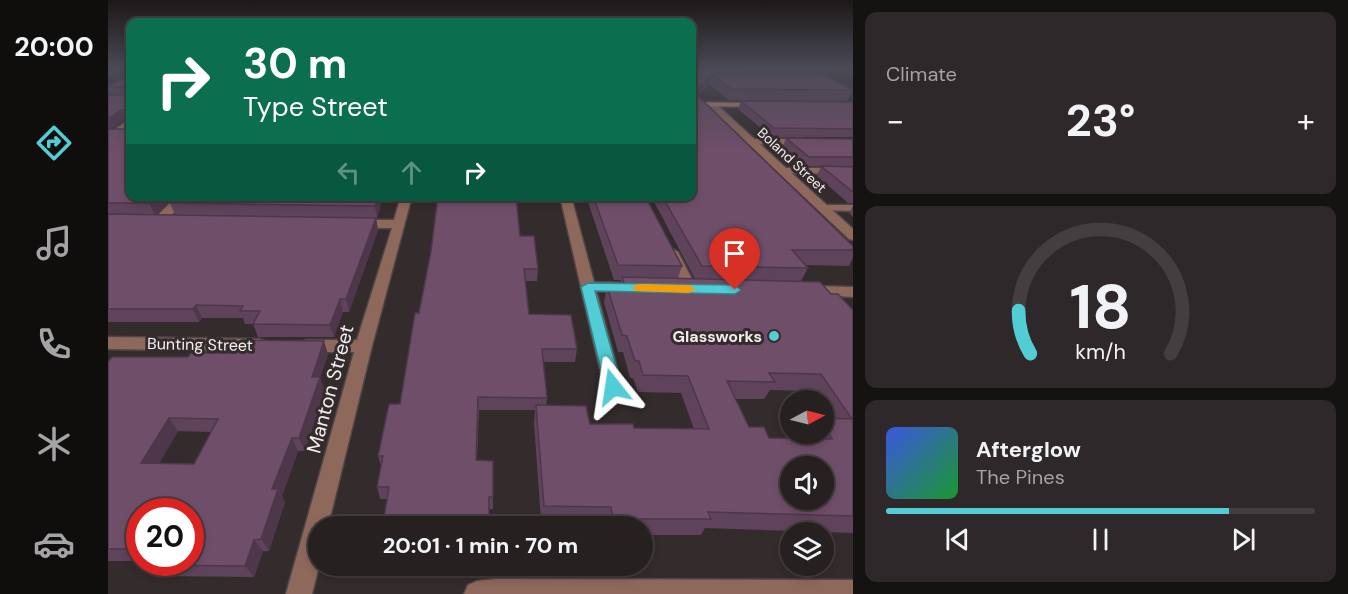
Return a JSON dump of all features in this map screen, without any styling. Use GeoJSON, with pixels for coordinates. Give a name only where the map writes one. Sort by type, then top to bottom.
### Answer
{"type":"FeatureCollection","features":[{"type":"Feature","properties":{"kind":"main road"},"geometry":{"type":"LineString","coordinates":[[696,104],[771,105]]}},
{"type":"Feature","properties":{"kind":"street","name":"Boland Street"},"geometry":{"type":"LineString","coordinates":[[712,105],[853,236]]}},
{"type":"Feature","properties":{"kind":"street"},"geometry":{"type":"LineString","coordinates":[[111,136],[126,126]]}},
{"type":"Feature","properties":{"kind":"street"},"geometry":{"type":"LineString","coordinates":[[111,136],[126,134]]}},
{"type":"Feature","properties":{"kind":"street"},"geometry":{"type":"LineString","coordinates":[[752,141],[809,142]]}},
{"type":"Feature","properties":{"kind":"street"},"geometry":{"type":"LineString","coordinates":[[783,171],[853,171]]}},
{"type":"Feature","properties":{"kind":"street"},"geometry":{"type":"LineString","coordinates":[[178,201],[154,221],[183,221]]}},
{"type":"Feature","properties":{"kind":"street","name":"Manton Street"},"geometry":{"type":"LineString","coordinates":[[299,594],[364,346],[406,201]]}},
{"type":"Feature","properties":{"kind":"street"},"geometry":{"type":"LineString","coordinates":[[566,201],[613,387]]}},
{"type":"Feature","properties":{"kind":"street"},"geometry":{"type":"LineString","coordinates":[[823,207],[853,208]]}},
{"type":"Feature","properties":{"kind":"street"},"geometry":{"type":"LineString","coordinates":[[349,223],[399,224]]}},
{"type":"Feature","properties":{"kind":"street"},"geometry":{"type":"LineString","coordinates":[[663,237],[696,289],[670,289]]}},
{"type":"Feature","properties":{"kind":"street"},"geometry":{"type":"LineString","coordinates":[[588,287],[638,288]]}},
{"type":"Feature","properties":{"kind":"street"},"geometry":{"type":"LineString","coordinates":[[790,290],[853,292]]}},
{"type":"Feature","properties":{"kind":"street"},"geometry":{"type":"LineString","coordinates":[[823,291],[838,309]]}},
{"type":"Feature","properties":{"kind":"street","name":"Bunting Street"},"geometry":{"type":"LineString","coordinates":[[108,344],[364,346]]}},
{"type":"Feature","properties":{"kind":"street"},"geometry":{"type":"LineString","coordinates":[[490,593],[853,593]]}},
{"type":"Feature","properties":{"kind":"building"},"geometry":{"type":"Polygon","coordinates":[[[108,96],[126,96],[126,110],[121,110],[108,119],[108,96]]]}},
{"type":"Feature","properties":{"kind":"building"},"geometry":{"type":"Polygon","coordinates":[[[696,96],[853,246],[853,250],[792,250],[808,268],[702,266],[665,201],[696,201],[696,96]]]}},
{"type":"Feature","properties":{"kind":"building"},"geometry":{"type":"Polygon","coordinates":[[[741,101],[853,102],[853,129],[774,128],[741,101]]]}},
{"type":"Feature","properties":{"kind":"building"},"geometry":{"type":"Polygon","coordinates":[[[126,129],[126,201],[151,201],[149,203],[108,203],[108,130],[126,129]]]}},
{"type":"Feature","properties":{"kind":"building"},"geometry":{"type":"Polygon","coordinates":[[[786,138],[853,139],[853,157],[809,157],[786,138]]]}},
{"type":"Feature","properties":{"kind":"building"},"geometry":{"type":"Polygon","coordinates":[[[821,166],[853,167],[853,192],[821,166]]]}},
{"type":"Feature","properties":{"kind":"building"},"geometry":{"type":"Polygon","coordinates":[[[172,201],[376,201],[375,206],[170,203],[172,201]]]}},
{"type":"Feature","properties":{"kind":"building"},"geometry":{"type":"Polygon","coordinates":[[[437,201],[516,201],[520,236],[534,236],[538,269],[524,269],[529,314],[571,315],[577,349],[542,349],[547,398],[478,397],[476,460],[493,461],[493,497],[489,497],[489,516],[384,516],[389,487],[377,487],[383,456],[378,456],[389,404],[400,404],[415,313],[419,313],[431,251],[437,201]]]}},
{"type":"Feature","properties":{"kind":"building"},"geometry":{"type":"Polygon","coordinates":[[[595,201],[648,201],[682,266],[618,265],[595,201]]]}},
{"type":"Feature","properties":{"kind":"building"},"geometry":{"type":"Polygon","coordinates":[[[108,214],[376,218],[346,299],[340,299],[330,325],[253,324],[260,311],[240,311],[243,306],[196,305],[193,309],[108,309],[108,214]]]}},
{"type":"Feature","properties":{"kind":"building"},"geometry":{"type":"Polygon","coordinates":[[[622,277],[820,282],[831,294],[838,294],[853,310],[853,516],[708,512],[711,519],[653,519],[653,516],[612,516],[611,507],[544,506],[536,405],[586,406],[590,424],[633,424],[634,428],[709,429],[688,376],[643,375],[639,361],[635,361],[627,336],[622,335],[607,286],[625,286],[622,277]]]}},
{"type":"Feature","properties":{"kind":"building"},"geometry":{"type":"Polygon","coordinates":[[[243,340],[324,341],[312,377],[320,377],[299,438],[292,438],[272,489],[278,489],[261,539],[254,540],[245,566],[204,566],[204,498],[126,498],[126,549],[108,549],[108,362],[112,357],[188,357],[191,353],[236,353],[243,340]],[[169,418],[141,463],[194,464],[218,419],[169,418]]]}},
{"type":"Feature","properties":{"kind":"slow traffic"},"geometry":{"type":"LineString","coordinates":[[639,288],[689,289]]}},
{"type":"Feature","properties":{"kind":"place","name":"Glassworks"},"geometry":{"type":"Point","coordinates":[774,336]}},
{"type":"Feature","properties":{"kind":"route"},"geometry":{"type":"LineString","coordinates":[[613,387],[588,287],[735,290]]}}]}
